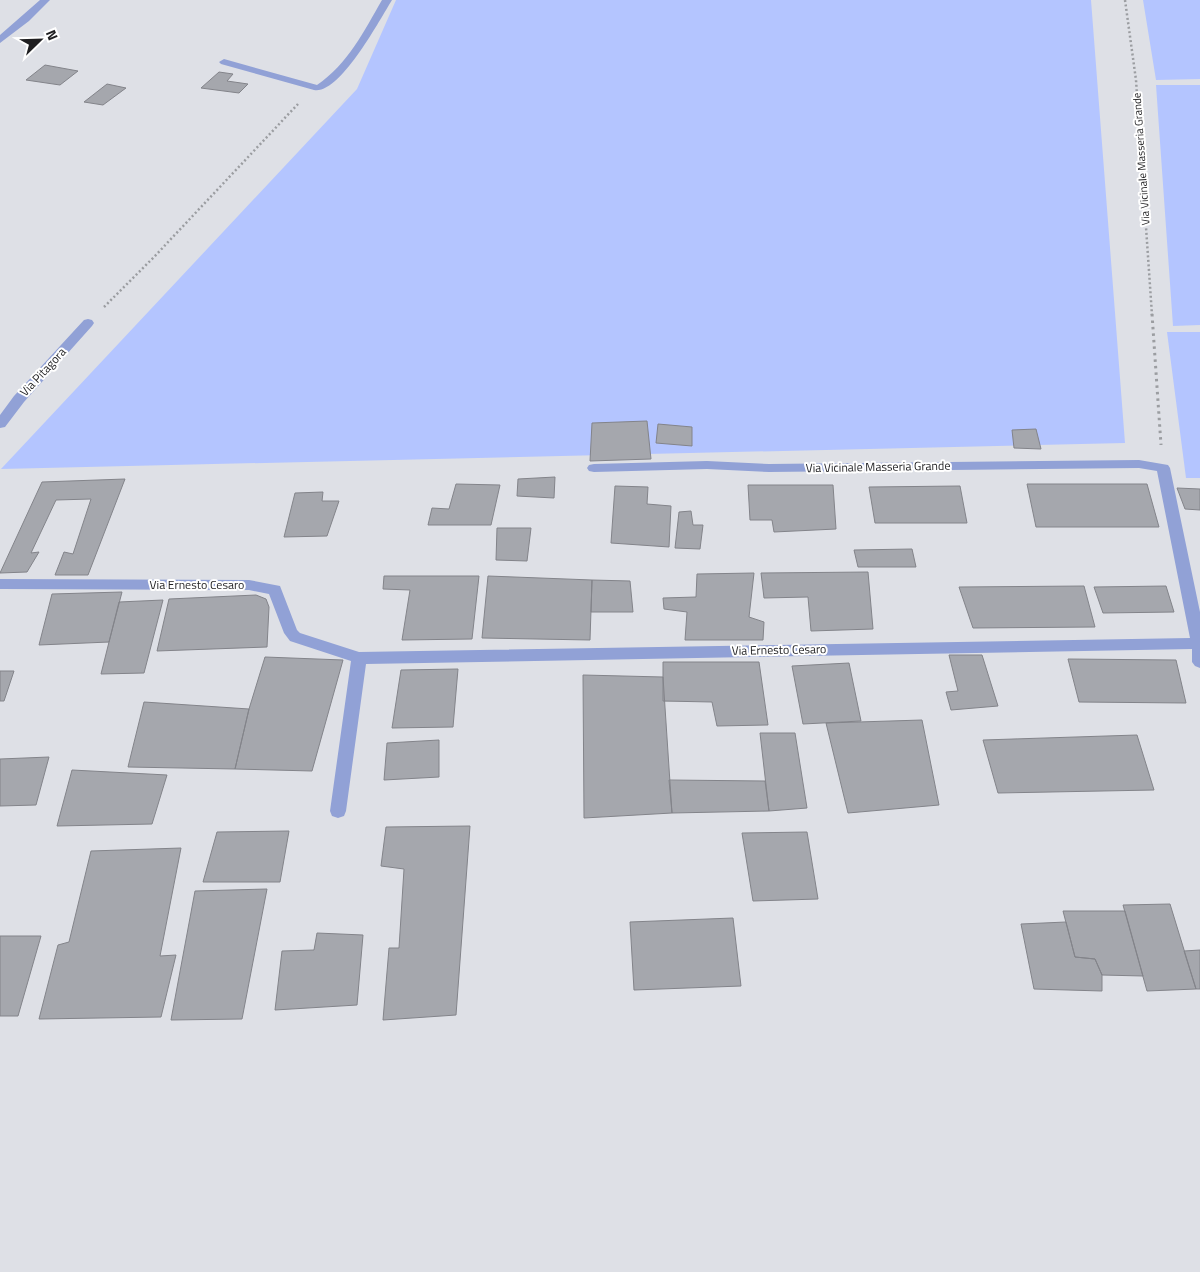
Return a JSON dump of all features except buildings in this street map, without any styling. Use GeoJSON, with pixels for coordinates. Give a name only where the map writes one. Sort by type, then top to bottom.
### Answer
{"type":"FeatureCollection","features":[{"type":"Feature","properties":{"kind":"street"},"geometry":{"type":"LineString","coordinates":[[0,40],[26,19],[45,0]]}},
{"type":"Feature","properties":{"kind":"street"},"geometry":{"type":"LineString","coordinates":[[224,62],[318,88],[335,77],[348,63],[387,0]]}},
{"type":"Feature","properties":{"kind":"street","name":"Via Pitagora"},"geometry":{"type":"LineString","coordinates":[[0,424],[19,398],[88,322]]}},
{"type":"Feature","properties":{"kind":"street","name":"Via Vicinale Masseria Grande"},"geometry":{"type":"LineString","coordinates":[[594,468],[640,465],[707,465],[769,468],[1139,464],[1163,468]]}},
{"type":"Feature","properties":{"kind":"street"},"geometry":{"type":"LineString","coordinates":[[1163,468],[1199,643],[1200,662]]}},
{"type":"Feature","properties":{"kind":"street","name":"Via Ernesto Cesaro"},"geometry":{"type":"LineString","coordinates":[[0,584],[249,585],[265,587],[275,590],[291,633],[295,637],[359,658],[1199,643]]}},
{"type":"Feature","properties":{"kind":"street"},"geometry":{"type":"LineString","coordinates":[[338,811],[359,658]]}},
{"type":"Feature","properties":{"kind":"path","name":"Via Vicinale Masseria Grande"},"geometry":{"type":"LineString","coordinates":[[1125,0],[1136,80],[1163,468]]}},
{"type":"Feature","properties":{"kind":"path"},"geometry":{"type":"LineString","coordinates":[[88,322],[154,257],[304,98],[318,88]]}},
{"type":"Feature","properties":{"kind":"shaded area"},"geometry":{"type":"Polygon","coordinates":[[[396,0],[1091,0],[1125,443],[1,469],[357,89],[396,0]]]}},
{"type":"Feature","properties":{"kind":"shaded area"},"geometry":{"type":"Polygon","coordinates":[[[1143,0],[1200,0],[1200,79],[1156,80],[1143,0]]]}},
{"type":"Feature","properties":{"kind":"shaded area"},"geometry":{"type":"Polygon","coordinates":[[[1156,85],[1200,85],[1200,325],[1173,326],[1156,85]]]}},
{"type":"Feature","properties":{"kind":"shaded area"},"geometry":{"type":"Polygon","coordinates":[[[1167,332],[1200,332],[1200,478],[1186,478],[1167,332]]]}}]}
